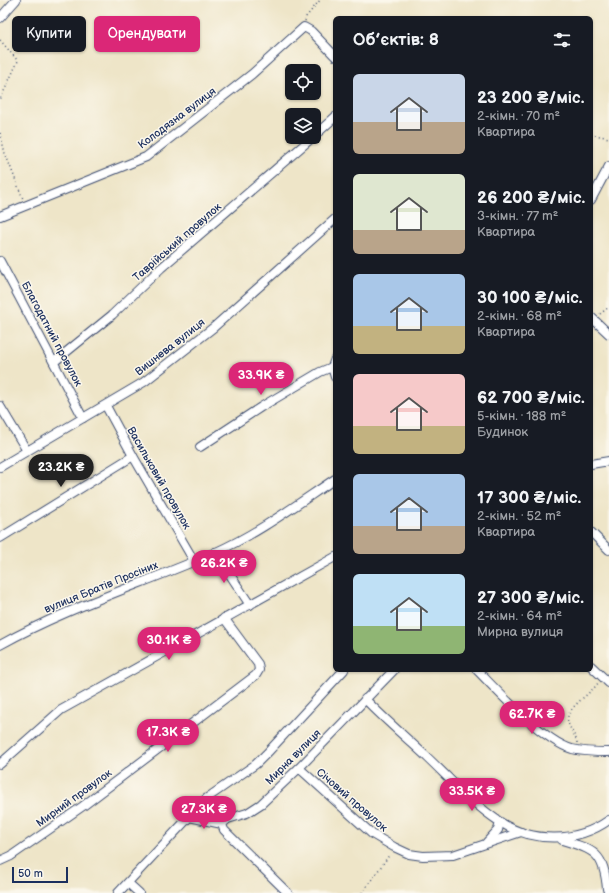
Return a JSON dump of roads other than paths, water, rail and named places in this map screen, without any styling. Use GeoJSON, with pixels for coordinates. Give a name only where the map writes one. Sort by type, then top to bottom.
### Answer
{"type":"FeatureCollection","features":[{"type":"Feature","properties":{"kind":"street"},"geometry":{"type":"LineString","coordinates":[[0,18],[16,0]]}},
{"type":"Feature","properties":{"kind":"street","name":"Колодязна вулиця"},"geometry":{"type":"LineString","coordinates":[[0,216],[152,153],[252,74],[304,27],[311,31],[333,54]]}},
{"type":"Feature","properties":{"kind":"street","name":"Таврійський провулок"},"geometry":{"type":"LineString","coordinates":[[321,129],[333,119]]}},
{"type":"Feature","properties":{"kind":"street","name":"Таврійський провулок"},"geometry":{"type":"LineString","coordinates":[[54,362],[112,315],[161,268],[304,144]]}},
{"type":"Feature","properties":{"kind":"street"},"geometry":{"type":"LineString","coordinates":[[593,196],[609,166]]}},
{"type":"Feature","properties":{"kind":"street","name":"Вишнева вулиця"},"geometry":{"type":"LineString","coordinates":[[0,467],[106,406],[144,382],[214,327],[333,221]]}},
{"type":"Feature","properties":{"kind":"street","name":"Благодатний провулок"},"geometry":{"type":"LineString","coordinates":[[0,261],[83,418]]}},
{"type":"Feature","properties":{"kind":"street"},"geometry":{"type":"LineString","coordinates":[[593,321],[609,334]]}},
{"type":"Feature","properties":{"kind":"street"},"geometry":{"type":"LineString","coordinates":[[200,447],[320,372],[332,367],[333,370]]}},
{"type":"Feature","properties":{"kind":"street"},"geometry":{"type":"LineString","coordinates":[[0,406],[27,451]]}},
{"type":"Feature","properties":{"kind":"street","name":"Васильковий провулок"},"geometry":{"type":"LineString","coordinates":[[106,406],[133,456],[194,561]]}},
{"type":"Feature","properties":{"kind":"street"},"geometry":{"type":"LineString","coordinates":[[0,538],[133,456]]}},
{"type":"Feature","properties":{"kind":"street"},"geometry":{"type":"LineString","coordinates":[[593,464],[609,461]]}},
{"type":"Feature","properties":{"kind":"street","name":"вулиця Братів Просіних"},"geometry":{"type":"LineString","coordinates":[[0,645],[36,625],[215,552],[257,530],[333,480]]}},
{"type":"Feature","properties":{"kind":"street"},"geometry":{"type":"LineString","coordinates":[[593,534],[609,550]]}},
{"type":"Feature","properties":{"kind":"street"},"geometry":{"type":"LineString","coordinates":[[215,552],[250,605]]}},
{"type":"Feature","properties":{"kind":"street"},"geometry":{"type":"LineString","coordinates":[[0,764],[61,710],[333,558]]}},
{"type":"Feature","properties":{"kind":"street","name":"Мирний провулок"},"geometry":{"type":"LineString","coordinates":[[0,861],[11,856],[83,806],[256,675],[259,670],[258,664],[224,618]]}},
{"type":"Feature","properties":{"kind":"street"},"geometry":{"type":"LineString","coordinates":[[593,668],[609,683]]}},
{"type":"Feature","properties":{"kind":"street","name":"Мирна вулиця"},"geometry":{"type":"LineString","coordinates":[[118,893],[207,798],[256,764],[342,672]]}},
{"type":"Feature","properties":{"kind":"street","name":"Мирна вулиця"},"geometry":{"type":"LineString","coordinates":[[222,824],[228,819],[247,813],[261,804],[299,768],[392,672]]}},
{"type":"Feature","properties":{"kind":"street"},"geometry":{"type":"LineString","coordinates":[[479,672],[511,704],[552,739],[576,750],[609,752]]}},
{"type":"Feature","properties":{"kind":"street"},"geometry":{"type":"LineString","coordinates":[[365,699],[454,783],[500,822],[521,832],[559,839],[584,846],[593,852],[599,858],[605,870],[605,890]]}},
{"type":"Feature","properties":{"kind":"street","name":"Січовий провулок"},"geometry":{"type":"LineString","coordinates":[[299,768],[372,834],[395,848],[410,854],[439,856],[453,855],[521,832]]}},
{"type":"Feature","properties":{"kind":"street"},"geometry":{"type":"LineString","coordinates":[[189,817],[222,824],[224,830],[288,893]]}},
{"type":"Feature","properties":{"kind":"street"},"geometry":{"type":"LineString","coordinates":[[559,839],[577,836],[609,820]]}},
{"type":"Feature","properties":{"kind":"street","name":"Січовий провулок"},"geometry":{"type":"LineString","coordinates":[[484,844],[492,839],[500,822]]}},
{"type":"Feature","properties":{"kind":"street"},"geometry":{"type":"LineString","coordinates":[[128,883],[139,893]]}}]}
